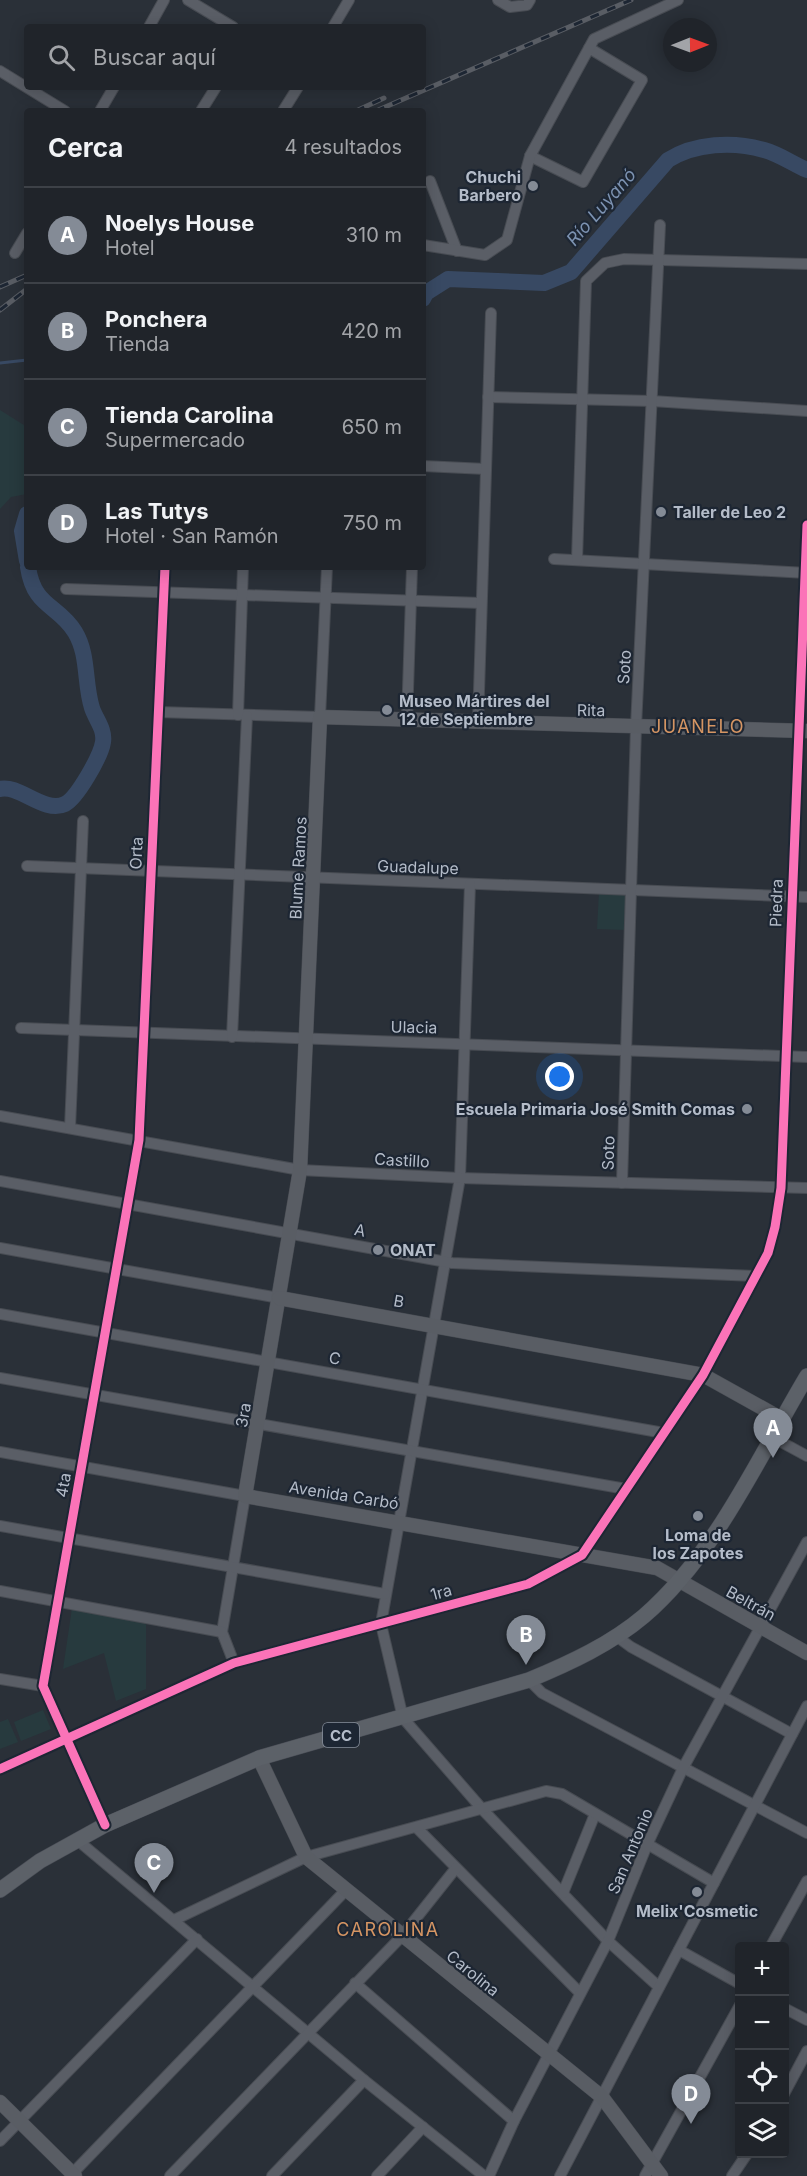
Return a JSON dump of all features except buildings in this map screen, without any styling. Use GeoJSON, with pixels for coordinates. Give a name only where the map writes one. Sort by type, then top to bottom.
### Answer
{"type":"FeatureCollection","features":[{"type":"Feature","properties":{"kind":"main road","name":"CC"},"geometry":{"type":"LineString","coordinates":[[0,1890],[76,1839],[259,1758],[529,1680],[563,1666],[616,1636],[642,1618],[678,1581],[706,1546],[807,1376]]}},
{"type":"Feature","properties":{"kind":"street"},"geometry":{"type":"LineString","coordinates":[[150,24],[164,0]]}},
{"type":"Feature","properties":{"kind":"street"},"geometry":{"type":"LineString","coordinates":[[188,0],[227,24]]}},
{"type":"Feature","properties":{"kind":"street"},"geometry":{"type":"LineString","coordinates":[[335,24],[349,0]]}},
{"type":"Feature","properties":{"kind":"street"},"geometry":{"type":"LineString","coordinates":[[498,0],[510,7],[528,3]]}},
{"type":"Feature","properties":{"kind":"street"},"geometry":{"type":"LineString","coordinates":[[426,246],[485,255],[507,240],[530,156],[594,39],[678,0]]}},
{"type":"Feature","properties":{"kind":"street"},"geometry":{"type":"LineString","coordinates":[[530,156],[584,182],[642,80],[589,48]]}},
{"type":"Feature","properties":{"kind":"street"},"geometry":{"type":"LineString","coordinates":[[0,71],[24,86]]}},
{"type":"Feature","properties":{"kind":"street"},"geometry":{"type":"LineString","coordinates":[[30,90],[59,108]]}},
{"type":"Feature","properties":{"kind":"street"},"geometry":{"type":"LineString","coordinates":[[102,108],[112,90]]}},
{"type":"Feature","properties":{"kind":"street"},"geometry":{"type":"LineString","coordinates":[[203,108],[214,90]]}},
{"type":"Feature","properties":{"kind":"street"},"geometry":{"type":"LineString","coordinates":[[285,108],[296,90]]}},
{"type":"Feature","properties":{"kind":"street"},"geometry":{"type":"LineString","coordinates":[[430,181],[457,251]]}},
{"type":"Feature","properties":{"kind":"street","name":"Soto"},"geometry":{"type":"LineString","coordinates":[[622,1182],[636,727],[660,225]]}},
{"type":"Feature","properties":{"kind":"street"},"geometry":{"type":"LineString","coordinates":[[15,253],[24,238]]}},
{"type":"Feature","properties":{"kind":"street"},"geometry":{"type":"LineString","coordinates":[[577,560],[586,281],[605,263],[624,259],[658,258],[807,264]]}},
{"type":"Feature","properties":{"kind":"street"},"geometry":{"type":"LineString","coordinates":[[478,723],[491,313]]}},
{"type":"Feature","properties":{"kind":"street"},"geometry":{"type":"LineString","coordinates":[[488,397],[652,401],[807,411]]}},
{"type":"Feature","properties":{"kind":"street"},"geometry":{"type":"LineString","coordinates":[[426,466],[486,469]]}},
{"type":"Feature","properties":{"kind":"street","name":"Piedra"},"geometry":{"type":"LineString","coordinates":[[755,1276],[768,1253],[781,1188],[794,815],[803,731],[807,525]]}},
{"type":"Feature","properties":{"kind":"street"},"geometry":{"type":"LineString","coordinates":[[554,559],[806,573]]}},
{"type":"Feature","properties":{"kind":"street","name":"Orta"},"geometry":{"type":"LineString","coordinates":[[139,1140],[165,570]]}},
{"type":"Feature","properties":{"kind":"street"},"geometry":{"type":"LineString","coordinates":[[232,1037],[240,876],[243,570]]}},
{"type":"Feature","properties":{"kind":"street","name":"Blume Ramos"},"geometry":{"type":"LineString","coordinates":[[300,1170],[327,570]]}},
{"type":"Feature","properties":{"kind":"street"},"geometry":{"type":"LineString","coordinates":[[407,720],[412,570]]}},
{"type":"Feature","properties":{"kind":"street"},"geometry":{"type":"LineString","coordinates":[[66,590],[481,603]]}},
{"type":"Feature","properties":{"kind":"street","name":"Rita"},"geometry":{"type":"LineString","coordinates":[[158,712],[803,731]]}},
{"type":"Feature","properties":{"kind":"street"},"geometry":{"type":"LineString","coordinates":[[70,1128],[83,820]]}},
{"type":"Feature","properties":{"kind":"street","name":"Guadalupe"},"geometry":{"type":"LineString","coordinates":[[27,866],[807,897]]}},
{"type":"Feature","properties":{"kind":"street"},"geometry":{"type":"LineString","coordinates":[[470,884],[460,1178],[432,1324],[381,1624],[403,1718],[483,1810],[608,1941],[659,1987]]}},
{"type":"Feature","properties":{"kind":"street","name":"Ulacia"},"geometry":{"type":"LineString","coordinates":[[21,1028],[807,1057]]}},
{"type":"Feature","properties":{"kind":"street","name":"Castillo"},"geometry":{"type":"LineString","coordinates":[[0,1116],[300,1170],[460,1178],[807,1188]]}},
{"type":"Feature","properties":{"kind":"street","name":"4ta"},"geometry":{"type":"LineString","coordinates":[[43,1686],[139,1140]]}},
{"type":"Feature","properties":{"kind":"street","name":"3ra"},"geometry":{"type":"LineString","coordinates":[[234,1663],[222,1632],[300,1170]]}},
{"type":"Feature","properties":{"kind":"street","name":"A"},"geometry":{"type":"LineString","coordinates":[[0,1181],[445,1262],[755,1276]]}},
{"type":"Feature","properties":{"kind":"street","name":"B"},"geometry":{"type":"LineString","coordinates":[[0,1248],[432,1324],[703,1375],[782,1419]]}},
{"type":"Feature","properties":{"kind":"street","name":"1ra"},"geometry":{"type":"LineString","coordinates":[[0,1769],[234,1663],[528,1584],[582,1555],[703,1375],[755,1276]]}},
{"type":"Feature","properties":{"kind":"street","name":"C"},"geometry":{"type":"LineString","coordinates":[[0,1314],[269,1360],[421,1390],[664,1433]]}},
{"type":"Feature","properties":{"kind":"street"},"geometry":{"type":"LineString","coordinates":[[0,1378],[411,1453],[626,1489]]}},
{"type":"Feature","properties":{"kind":"street"},"geometry":{"type":"LineString","coordinates":[[772,1437],[807,1456]]}},
{"type":"Feature","properties":{"kind":"street","name":"Avenida Carbó"},"geometry":{"type":"LineString","coordinates":[[0,1452],[657,1568],[678,1581]]}},
{"type":"Feature","properties":{"kind":"street"},"geometry":{"type":"LineString","coordinates":[[0,1526],[385,1594]]}},
{"type":"Feature","properties":{"kind":"street","name":"San Antonio"},"geometry":{"type":"LineString","coordinates":[[489,2176],[514,2121],[608,1941],[647,1845],[683,1768],[807,1542]]}},
{"type":"Feature","properties":{"kind":"street","name":"Beltrán"},"geometry":{"type":"LineString","coordinates":[[678,1581],[807,1653]]}},
{"type":"Feature","properties":{"kind":"street"},"geometry":{"type":"LineString","coordinates":[[0,1591],[222,1632]]}},
{"type":"Feature","properties":{"kind":"street"},"geometry":{"type":"LineString","coordinates":[[616,1636],[631,1647],[792,1734]]}},
{"type":"Feature","properties":{"kind":"street"},"geometry":{"type":"LineString","coordinates":[[0,1679],[43,1686],[105,1825]]}},
{"type":"Feature","properties":{"kind":"street"},"geometry":{"type":"LineString","coordinates":[[529,1680],[542,1693],[807,1833]]}},
{"type":"Feature","properties":{"kind":"street"},"geometry":{"type":"LineString","coordinates":[[560,2176],[753,1804],[807,1706]]}},
{"type":"Feature","properties":{"kind":"street","name":"Carolina"},"geometry":{"type":"LineString","coordinates":[[259,1758],[306,1857],[548,2056],[602,2097],[652,2173]]}},
{"type":"Feature","properties":{"kind":"street"},"geometry":{"type":"LineString","coordinates":[[174,1920],[306,1857],[546,1791],[562,1794],[714,1883]]}},
{"type":"Feature","properties":{"kind":"street"},"geometry":{"type":"LineString","coordinates":[[563,1893],[595,1814]]}},
{"type":"Feature","properties":{"kind":"street"},"geometry":{"type":"LineString","coordinates":[[417,1828],[580,1993]]}},
{"type":"Feature","properties":{"kind":"street"},"geometry":{"type":"LineString","coordinates":[[76,1839],[253,1984],[364,2080],[484,2176]]}},
{"type":"Feature","properties":{"kind":"street"},"geometry":{"type":"LineString","coordinates":[[170,2176],[402,1936],[456,1868]]}},
{"type":"Feature","properties":{"kind":"street"},"geometry":{"type":"LineString","coordinates":[[774,1942],[807,1881]]}},
{"type":"Feature","properties":{"kind":"street"},"geometry":{"type":"LineString","coordinates":[[0,2102],[73,2175],[253,1984],[346,1890]]}},
{"type":"Feature","properties":{"kind":"street"},"geometry":{"type":"LineString","coordinates":[[0,2141],[197,1939]]}},
{"type":"Feature","properties":{"kind":"street"},"geometry":{"type":"LineString","coordinates":[[679,1950],[735,1981]]}},
{"type":"Feature","properties":{"kind":"street"},"geometry":{"type":"LineString","coordinates":[[355,1983],[514,2121]]}},
{"type":"Feature","properties":{"kind":"street"},"geometry":{"type":"LineString","coordinates":[[789,2011],[807,2020]]}},
{"type":"Feature","properties":{"kind":"street"},"geometry":{"type":"LineString","coordinates":[[652,2173],[735,2015]]}},
{"type":"Feature","properties":{"kind":"street"},"geometry":{"type":"LineString","coordinates":[[789,2085],[807,2051]]}},
{"type":"Feature","properties":{"kind":"street"},"geometry":{"type":"LineString","coordinates":[[272,2176],[364,2080]]}},
{"type":"Feature","properties":{"kind":"street"},"geometry":{"type":"LineString","coordinates":[[381,2175],[423,2127]]}},
{"type":"Feature","properties":{"kind":"street"},"geometry":{"type":"LineString","coordinates":[[732,2176],[744,2158]]}},
{"type":"Feature","properties":{"kind":"green space"},"geometry":{"type":"Polygon","coordinates":[[[0,410],[24,425],[24,495],[11,497],[0,509],[0,410]]]}},
{"type":"Feature","properties":{"kind":"green space"},"geometry":{"type":"Polygon","coordinates":[[[599,892],[628,893],[626,930],[597,929],[599,892]]]}},
{"type":"Feature","properties":{"kind":"green space"},"geometry":{"type":"Polygon","coordinates":[[[72,1608],[146,1623],[146,1689],[116,1701],[104,1653],[63,1669],[72,1608]]]}},
{"type":"Feature","properties":{"kind":"green space"},"geometry":{"type":"Polygon","coordinates":[[[43,1710],[51,1729],[21,1741],[14,1722],[43,1710]]]}},
{"type":"Feature","properties":{"kind":"green space"},"geometry":{"type":"Polygon","coordinates":[[[8,1719],[18,1742],[0,1749],[0,1722],[8,1719]]]}},
{"type":"Feature","properties":{"kind":"waterway","name":"Río Luyanó"},"geometry":{"type":"LineString","coordinates":[[426,293],[448,279],[544,283],[571,272],[668,160],[690,150],[714,145],[752,147],[775,154],[807,170]]}},
{"type":"Feature","properties":{"kind":"waterway","name":"Río Luyanó"},"geometry":{"type":"LineString","coordinates":[[0,363],[24,360]]}},
{"type":"Feature","properties":{"kind":"waterway"},"geometry":{"type":"LineString","coordinates":[[24,524],[22,531],[24,543]]}},
{"type":"Feature","properties":{"kind":"waterway"},"geometry":{"type":"LineString","coordinates":[[0,789],[15,791],[49,805],[65,804],[76,794],[88,776],[103,742],[90,698],[79,641],[68,623],[35,591],[29,570]]}},
{"type":"Feature","properties":{"kind":"railway"},"geometry":{"type":"LineString","coordinates":[[426,89],[631,0]]}},
{"type":"Feature","properties":{"kind":"railway"},"geometry":{"type":"LineString","coordinates":[[383,108],[424,90]]}},
{"type":"Feature","properties":{"kind":"railway"},"geometry":{"type":"LineString","coordinates":[[362,108],[384,98]]}},
{"type":"Feature","properties":{"kind":"railway"},"geometry":{"type":"LineString","coordinates":[[0,287],[24,276]]}},
{"type":"Feature","properties":{"kind":"railway"},"geometry":{"type":"LineString","coordinates":[[0,310],[24,291]]}},
{"type":"Feature","properties":{"kind":"cycle path"},"geometry":{"type":"LineString","coordinates":[[0,1769],[234,1663],[528,1584],[582,1555],[703,1375],[768,1253],[781,1188],[807,525]]}},
{"type":"Feature","properties":{"kind":"cycle path"},"geometry":{"type":"LineString","coordinates":[[105,1825],[43,1686],[139,1140],[165,570]]}},
{"type":"Feature","properties":{"kind":"place","name":"Chuchi Barbero"},"geometry":{"type":"Point","coordinates":[533,186]}},
{"type":"Feature","properties":{"kind":"place","name":"Taller de Leo 2"},"geometry":{"type":"Point","coordinates":[661,512]}},
{"type":"Feature","properties":{"kind":"place","name":"Museo Mártires del 12 de Septiembre"},"geometry":{"type":"Point","coordinates":[387,710]}},
{"type":"Feature","properties":{"kind":"place","name":"Escuela Primaria José Smith Comas"},"geometry":{"type":"Point","coordinates":[747,1109]}},
{"type":"Feature","properties":{"kind":"place","name":"ONAT"},"geometry":{"type":"Point","coordinates":[378,1250]}},
{"type":"Feature","properties":{"kind":"place","name":"Noelys House"},"geometry":{"type":"Point","coordinates":[773,1458]}},
{"type":"Feature","properties":{"kind":"place","name":"Loma de los Zapotes"},"geometry":{"type":"Point","coordinates":[698,1516]}},
{"type":"Feature","properties":{"kind":"place","name":"Ponchera"},"geometry":{"type":"Point","coordinates":[526,1665]}},
{"type":"Feature","properties":{"kind":"place","name":"Melix'Cosmetic"},"geometry":{"type":"Point","coordinates":[697,1892]}},
{"type":"Feature","properties":{"kind":"place","name":"Tienda Carolina"},"geometry":{"type":"Point","coordinates":[154,1893]}},
{"type":"Feature","properties":{"kind":"place","name":"Las Tutys"},"geometry":{"type":"Point","coordinates":[691,2124]}},
{"type":"Feature","properties":{"kind":"district","name":"JUANELO"},"geometry":{"type":"Point","coordinates":[698,726]}},
{"type":"Feature","properties":{"kind":"district","name":"CAROLINA"},"geometry":{"type":"Point","coordinates":[388,1929]}}]}
